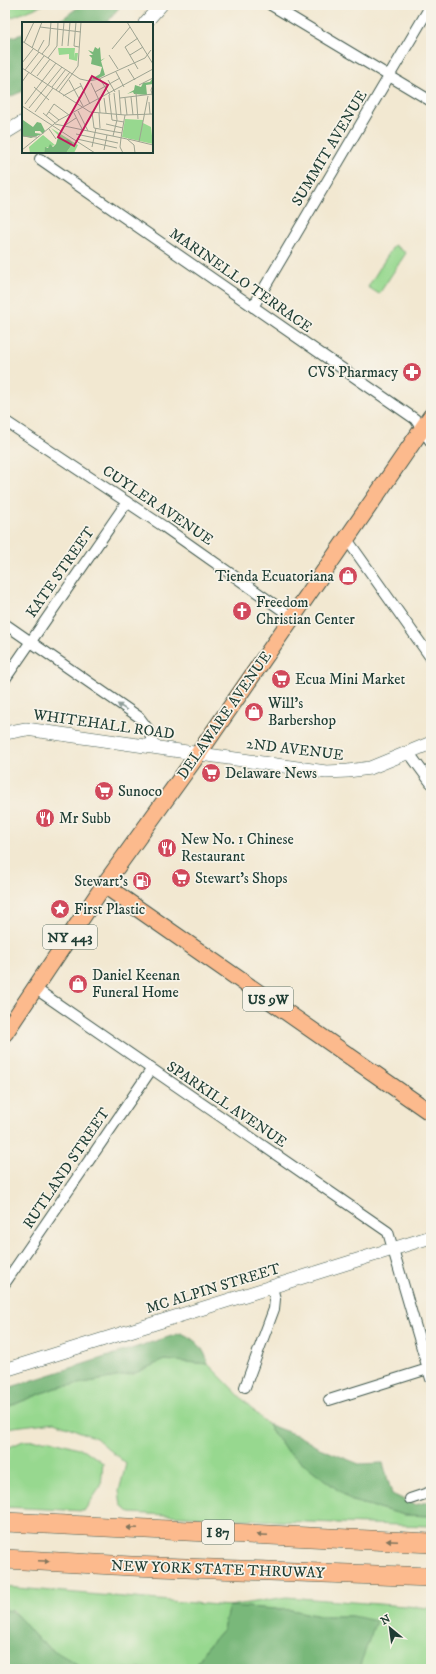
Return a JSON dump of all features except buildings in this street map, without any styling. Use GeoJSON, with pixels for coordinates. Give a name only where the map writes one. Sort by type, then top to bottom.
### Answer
{"type":"FeatureCollection","features":[{"type":"Feature","properties":{"kind":"highway","name":"I 87"},"geometry":{"type":"LineString","coordinates":[[5,1522],[431,1543]]}},
{"type":"Feature","properties":{"kind":"highway","name":"NEW YORK STATE THRUWAY"},"geometry":{"type":"LineString","coordinates":[[5,1559],[132,1566],[431,1577]]}},
{"type":"Feature","properties":{"kind":"highway"},"geometry":{"type":"LineString","coordinates":[[353,1574],[431,1584]]}},
{"type":"Feature","properties":{"kind":"main road","name":"DELAWARE AVENUE"},"geometry":{"type":"LineString","coordinates":[[5,1033],[36,989],[104,885],[199,753],[346,538],[428,429]]}},
{"type":"Feature","properties":{"kind":"main road","name":"US 9W"},"geometry":{"type":"LineString","coordinates":[[104,885],[431,1113]]}},
{"type":"Feature","properties":{"kind":"street"},"geometry":{"type":"LineString","coordinates":[[146,22],[161,5]]}},
{"type":"Feature","properties":{"kind":"street"},"geometry":{"type":"LineString","coordinates":[[271,5],[390,75],[431,101]]}},
{"type":"Feature","properties":{"kind":"street","name":"SUMMIT AVENUE"},"geometry":{"type":"LineString","coordinates":[[253,307],[431,5]]}},
{"type":"Feature","properties":{"kind":"street"},"geometry":{"type":"LineString","coordinates":[[5,133],[22,123]]}},
{"type":"Feature","properties":{"kind":"street","name":"MARINELLO TERRACE"},"geometry":{"type":"LineString","coordinates":[[40,159],[428,429]]}},
{"type":"Feature","properties":{"kind":"street","name":"CUYLER AVENUE"},"geometry":{"type":"LineString","coordinates":[[5,421],[127,502],[292,617]]}},
{"type":"Feature","properties":{"kind":"street","name":"KATE STREET"},"geometry":{"type":"LineString","coordinates":[[5,680],[127,502]]}},
{"type":"Feature","properties":{"kind":"street"},"geometry":{"type":"LineString","coordinates":[[346,538],[431,658]]}},
{"type":"Feature","properties":{"kind":"street"},"geometry":{"type":"LineString","coordinates":[[5,624],[139,717],[148,729],[154,746]]}},
{"type":"Feature","properties":{"kind":"street","name":"WHITEHALL ROAD"},"geometry":{"type":"LineString","coordinates":[[5,733],[26,729],[199,753]]}},
{"type":"Feature","properties":{"kind":"street","name":"2ND AVENUE"},"geometry":{"type":"LineString","coordinates":[[199,753],[333,772],[370,768],[431,743]]}},
{"type":"Feature","properties":{"kind":"street"},"geometry":{"type":"LineString","coordinates":[[409,752],[431,783]]}},
{"type":"Feature","properties":{"kind":"street","name":"SPARKILL AVENUE"},"geometry":{"type":"LineString","coordinates":[[36,989],[151,1070],[388,1232],[430,1372]]}},
{"type":"Feature","properties":{"kind":"street","name":"RUTLAND STREET"},"geometry":{"type":"LineString","coordinates":[[5,1284],[151,1070]]}},
{"type":"Feature","properties":{"kind":"street","name":"MC ALPIN STREET"},"geometry":{"type":"LineString","coordinates":[[5,1370],[431,1237]]}},
{"type":"Feature","properties":{"kind":"street"},"geometry":{"type":"LineString","coordinates":[[244,1387],[274,1309],[275,1299],[272,1287]]}},
{"type":"Feature","properties":{"kind":"street"},"geometry":{"type":"LineString","coordinates":[[329,1400],[430,1372]]}},
{"type":"Feature","properties":{"kind":"street"},"geometry":{"type":"LineString","coordinates":[[410,1499],[431,1492]]}},
{"type":"Feature","properties":{"kind":"green space"},"geometry":{"type":"Polygon","coordinates":[[[5,5],[43,5],[5,20],[5,5]]]}},
{"type":"Feature","properties":{"kind":"green space"},"geometry":{"type":"Polygon","coordinates":[[[81,5],[121,5],[108,22],[56,22],[81,5]]]}},
{"type":"Feature","properties":{"kind":"green space"},"geometry":{"type":"Polygon","coordinates":[[[22,34],[22,91],[5,99],[5,39],[22,34]]]}},
{"type":"Feature","properties":{"kind":"green space"},"geometry":{"type":"Polygon","coordinates":[[[394,245],[406,253],[379,294],[368,287],[394,245]]]}},
{"type":"Feature","properties":{"kind":"green space"},"geometry":{"type":"Polygon","coordinates":[[[181,1333],[191,1338],[199,1345],[207,1358],[208,1364],[164,1360],[133,1374],[55,1388],[5,1408],[5,1389],[181,1333]]]}},
{"type":"Feature","properties":{"kind":"green space"},"geometry":{"type":"Polygon","coordinates":[[[164,1360],[208,1364],[267,1424],[285,1449],[352,1501],[405,1515],[431,1516],[431,1526],[277,1521],[130,1513],[121,1505],[119,1491],[126,1464],[96,1438],[55,1422],[5,1428],[5,1408],[55,1388],[133,1374],[164,1360]]]}},
{"type":"Feature","properties":{"kind":"green space"},"geometry":{"type":"Polygon","coordinates":[[[267,1424],[299,1436],[317,1447],[359,1464],[383,1463],[392,1494],[415,1505],[431,1501],[431,1516],[405,1515],[352,1501],[285,1449],[267,1424]]]}},
{"type":"Feature","properties":{"kind":"green space"},"geometry":{"type":"Polygon","coordinates":[[[51,1440],[85,1450],[103,1463],[101,1486],[84,1511],[5,1507],[5,1449],[23,1441],[51,1440]]]}},
{"type":"Feature","properties":{"kind":"green space"},"geometry":{"type":"Polygon","coordinates":[[[5,1587],[229,1606],[223,1629],[208,1646],[196,1665],[182,1669],[85,1669],[58,1654],[36,1637],[13,1611],[5,1610],[5,1587]]]}},
{"type":"Feature","properties":{"kind":"green space"},"geometry":{"type":"Polygon","coordinates":[[[286,1597],[431,1608],[431,1669],[361,1669],[353,1616],[320,1616],[292,1610],[229,1606],[286,1597]]]}},
{"type":"Feature","properties":{"kind":"green space"},"geometry":{"type":"Polygon","coordinates":[[[229,1606],[292,1610],[320,1616],[353,1616],[376,1621],[360,1665],[361,1669],[182,1669],[196,1665],[208,1646],[223,1629],[229,1606]]]}},
{"type":"Feature","properties":{"kind":"green space"},"geometry":{"type":"Polygon","coordinates":[[[5,1610],[18,1616],[35,1636],[47,1646],[85,1669],[5,1669],[5,1610]]]}},
{"type":"Feature","properties":{"kind":"place","name":"CVS Pharmacy"},"geometry":{"type":"Point","coordinates":[412,372]}},
{"type":"Feature","properties":{"kind":"place","name":"Tienda Ecuatoriana"},"geometry":{"type":"Point","coordinates":[348,576]}},
{"type":"Feature","properties":{"kind":"place","name":"Freedom Christian Center"},"geometry":{"type":"Point","coordinates":[242,611]}},
{"type":"Feature","properties":{"kind":"place","name":"Ecua Mini Market"},"geometry":{"type":"Point","coordinates":[281,679]}},
{"type":"Feature","properties":{"kind":"place","name":"Will's Barbershop"},"geometry":{"type":"Point","coordinates":[254,712]}},
{"type":"Feature","properties":{"kind":"place","name":"Delaware News"},"geometry":{"type":"Point","coordinates":[211,773]}},
{"type":"Feature","properties":{"kind":"place","name":"Sunoco"},"geometry":{"type":"Point","coordinates":[104,791]}},
{"type":"Feature","properties":{"kind":"place","name":"Mr Subb"},"geometry":{"type":"Point","coordinates":[45,818]}},
{"type":"Feature","properties":{"kind":"place","name":"New No. 1 Chinese Restaurant"},"geometry":{"type":"Point","coordinates":[167,848]}},
{"type":"Feature","properties":{"kind":"place","name":"Stewart's Shops"},"geometry":{"type":"Point","coordinates":[181,878]}},
{"type":"Feature","properties":{"kind":"place","name":"Stewart's"},"geometry":{"type":"Point","coordinates":[142,881]}},
{"type":"Feature","properties":{"kind":"place","name":"First Plastic"},"geometry":{"type":"Point","coordinates":[60,909]}},
{"type":"Feature","properties":{"kind":"place","name":"Daniel Keenan Funeral Home"},"geometry":{"type":"Point","coordinates":[78,984]}}]}
